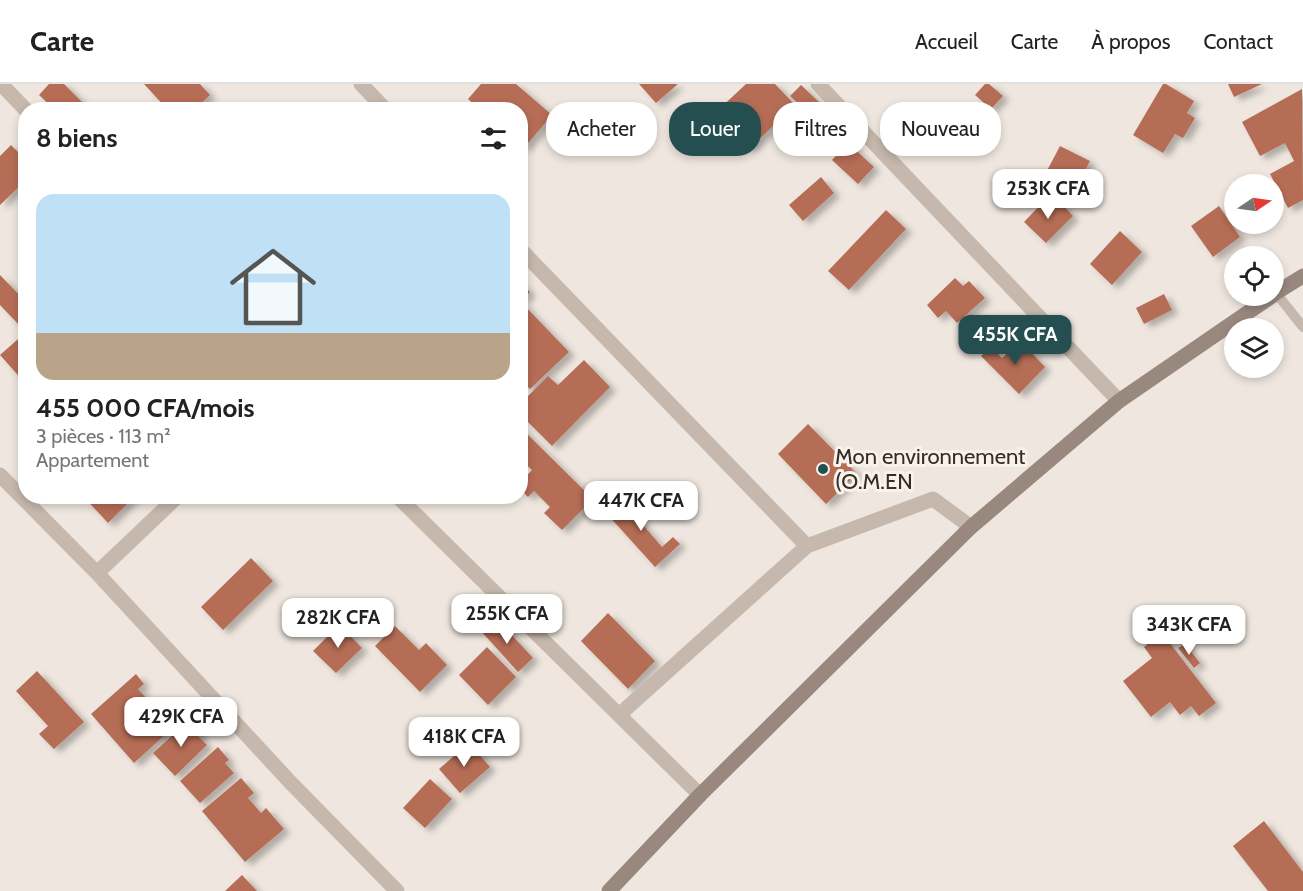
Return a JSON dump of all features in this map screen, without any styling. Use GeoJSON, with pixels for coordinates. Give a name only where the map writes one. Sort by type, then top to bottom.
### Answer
{"type":"FeatureCollection","features":[{"type":"Feature","properties":{"kind":"main road"},"geometry":{"type":"LineString","coordinates":[[1284,288],[1303,276]]}},
{"type":"Feature","properties":{"kind":"main road"},"geometry":{"type":"LineString","coordinates":[[609,891],[700,795],[971,527],[1119,401],[1257,306]]}},
{"type":"Feature","properties":{"kind":"street"},"geometry":{"type":"LineString","coordinates":[[1,84],[18,102]]}},
{"type":"Feature","properties":{"kind":"street"},"geometry":{"type":"LineString","coordinates":[[361,84],[378,102]]}},
{"type":"Feature","properties":{"kind":"street"},"geometry":{"type":"LineString","coordinates":[[818,84],[1119,401]]}},
{"type":"Feature","properties":{"kind":"street"},"geometry":{"type":"LineString","coordinates":[[528,257],[807,546]]}},
{"type":"Feature","properties":{"kind":"street"},"geometry":{"type":"LineString","coordinates":[[0,475],[18,493]]}},
{"type":"Feature","properties":{"kind":"street"},"geometry":{"type":"LineString","coordinates":[[619,715],[807,546],[933,499],[971,527]]}},
{"type":"Feature","properties":{"kind":"street"},"geometry":{"type":"LineString","coordinates":[[29,504],[97,573],[290,782],[397,891]]}},
{"type":"Feature","properties":{"kind":"street"},"geometry":{"type":"LineString","coordinates":[[97,573],[170,504]]}},
{"type":"Feature","properties":{"kind":"street"},"geometry":{"type":"LineString","coordinates":[[405,504],[700,795]]}},
{"type":"Feature","properties":{"kind":"lane"},"geometry":{"type":"LineString","coordinates":[[1284,305],[1303,327]]}},
{"type":"Feature","properties":{"kind":"building"},"geometry":{"type":"Polygon","coordinates":[[[49,84],[64,84],[82,102],[46,102],[39,95],[49,84]]]}},
{"type":"Feature","properties":{"kind":"building"},"geometry":{"type":"Polygon","coordinates":[[[144,84],[200,84],[210,95],[203,102],[161,102],[144,84]]]}},
{"type":"Feature","properties":{"kind":"building"},"geometry":{"type":"Polygon","coordinates":[[[481,84],[516,84],[546,110],[546,122],[528,143],[528,102],[471,102],[468,99],[481,84]]]}},
{"type":"Feature","properties":{"kind":"building"},"geometry":{"type":"Polygon","coordinates":[[[639,84],[678,84],[657,102],[639,84]]]}},
{"type":"Feature","properties":{"kind":"building"},"geometry":{"type":"Polygon","coordinates":[[[746,84],[775,84],[792,102],[773,102],[773,126],[761,138],[761,102],[727,102],[746,84]]]}},
{"type":"Feature","properties":{"kind":"building"},"geometry":{"type":"Polygon","coordinates":[[[985,84],[989,84],[1003,96],[997,102],[983,102],[975,95],[985,84]]]}},
{"type":"Feature","properties":{"kind":"building"},"geometry":{"type":"Polygon","coordinates":[[[1163,84],[1194,101],[1187,113],[1195,118],[1183,138],[1175,134],[1163,153],[1133,135],[1163,84]]]}},
{"type":"Feature","properties":{"kind":"building"},"geometry":{"type":"Polygon","coordinates":[[[1228,84],[1262,84],[1234,97],[1228,84]]]}},
{"type":"Feature","properties":{"kind":"building"},"geometry":{"type":"Polygon","coordinates":[[[801,85],[819,102],[796,102],[790,96],[801,85]]]}},
{"type":"Feature","properties":{"kind":"building"},"geometry":{"type":"Polygon","coordinates":[[[1302,89],[1303,200],[1288,208],[1284,200],[1284,174],[1270,174],[1294,161],[1285,143],[1260,156],[1242,122],[1302,89]]]}},
{"type":"Feature","properties":{"kind":"building"},"geometry":{"type":"Polygon","coordinates":[[[11,145],[18,152],[18,188],[0,205],[0,156],[11,145]]]}},
{"type":"Feature","properties":{"kind":"building"},"geometry":{"type":"Polygon","coordinates":[[[1060,146],[1090,161],[1070,200],[1040,184],[1060,146]]]}},
{"type":"Feature","properties":{"kind":"building"},"geometry":{"type":"Polygon","coordinates":[[[836,156],[862,156],[874,167],[858,184],[832,160],[836,156]]]}},
{"type":"Feature","properties":{"kind":"building"},"geometry":{"type":"Polygon","coordinates":[[[821,177],[834,193],[803,221],[789,205],[821,177]]]}},
{"type":"Feature","properties":{"kind":"building"},"geometry":{"type":"Polygon","coordinates":[[[1047,198],[1055,207],[1060,202],[1073,216],[1046,243],[1024,222],[1047,198]]]}},
{"type":"Feature","properties":{"kind":"building"},"geometry":{"type":"Polygon","coordinates":[[[1219,206],[1224,213],[1224,234],[1238,234],[1240,237],[1228,246],[1224,246],[1224,249],[1213,257],[1191,226],[1219,206]]]}},
{"type":"Feature","properties":{"kind":"building"},"geometry":{"type":"Polygon","coordinates":[[[886,210],[906,229],[849,290],[828,271],[886,210]]]}},
{"type":"Feature","properties":{"kind":"building"},"geometry":{"type":"Polygon","coordinates":[[[1120,231],[1142,252],[1112,285],[1090,264],[1120,231]]]}},
{"type":"Feature","properties":{"kind":"building"},"geometry":{"type":"Polygon","coordinates":[[[0,275],[18,294],[18,324],[0,305],[0,275]]]}},
{"type":"Feature","properties":{"kind":"building"},"geometry":{"type":"Polygon","coordinates":[[[955,278],[963,286],[969,281],[985,298],[957,323],[946,311],[938,318],[927,305],[955,278]]]}},
{"type":"Feature","properties":{"kind":"building"},"geometry":{"type":"Polygon","coordinates":[[[1164,294],[1172,310],[1144,324],[1136,308],[1164,294]]]}},
{"type":"Feature","properties":{"kind":"building"},"geometry":{"type":"Polygon","coordinates":[[[528,309],[569,352],[530,389],[528,387],[528,309]]]}},
{"type":"Feature","properties":{"kind":"building"},"geometry":{"type":"Polygon","coordinates":[[[18,339],[18,375],[0,355],[18,339]]]}},
{"type":"Feature","properties":{"kind":"building"},"geometry":{"type":"Polygon","coordinates":[[[1020,341],[1045,367],[1019,394],[981,356],[991,347],[1002,358],[1020,341]]]}},
{"type":"Feature","properties":{"kind":"building"},"geometry":{"type":"Polygon","coordinates":[[[584,360],[610,387],[552,446],[528,422],[528,396],[548,376],[558,385],[584,360]]]}},
{"type":"Feature","properties":{"kind":"building"},"geometry":{"type":"Polygon","coordinates":[[[808,424],[857,474],[826,504],[778,454],[808,424]]]}},
{"type":"Feature","properties":{"kind":"building"},"geometry":{"type":"Polygon","coordinates":[[[528,435],[593,499],[562,530],[544,513],[550,507],[534,491],[528,497],[528,474],[532,470],[528,466],[528,435]]]}},
{"type":"Feature","properties":{"kind":"building"},"geometry":{"type":"Polygon","coordinates":[[[633,492],[640,500],[630,510],[662,547],[673,537],[680,544],[655,567],[608,515],[633,492]]]}},
{"type":"Feature","properties":{"kind":"building"},"geometry":{"type":"Polygon","coordinates":[[[90,504],[127,504],[108,523],[90,504]]]}},
{"type":"Feature","properties":{"kind":"building"},"geometry":{"type":"Polygon","coordinates":[[[251,558],[273,581],[223,630],[201,607],[251,558]]]}},
{"type":"Feature","properties":{"kind":"building"},"geometry":{"type":"Polygon","coordinates":[[[1170,606],[1190,629],[1176,641],[1157,618],[1170,606]]]}},
{"type":"Feature","properties":{"kind":"building"},"geometry":{"type":"Polygon","coordinates":[[[608,613],[655,661],[628,689],[581,641],[608,613]]]}},
{"type":"Feature","properties":{"kind":"building"},"geometry":{"type":"Polygon","coordinates":[[[496,618],[533,658],[518,672],[481,631],[496,618]]]}},
{"type":"Feature","properties":{"kind":"building"},"geometry":{"type":"Polygon","coordinates":[[[339,625],[362,648],[336,673],[313,651],[339,625]]]}},
{"type":"Feature","properties":{"kind":"building"},"geometry":{"type":"Polygon","coordinates":[[[395,626],[419,650],[426,643],[447,665],[420,692],[375,646],[395,626]]]}},
{"type":"Feature","properties":{"kind":"building"},"geometry":{"type":"Polygon","coordinates":[[[1162,633],[1216,703],[1199,716],[1191,706],[1180,715],[1170,702],[1151,717],[1123,681],[1152,658],[1144,647],[1162,633]]]}},
{"type":"Feature","properties":{"kind":"building"},"geometry":{"type":"Polygon","coordinates":[[[1185,644],[1200,663],[1194,668],[1178,648],[1185,644]]]}},
{"type":"Feature","properties":{"kind":"building"},"geometry":{"type":"Polygon","coordinates":[[[487,647],[516,677],[488,705],[459,675],[487,647]]]}},
{"type":"Feature","properties":{"kind":"building"},"geometry":{"type":"Polygon","coordinates":[[[37,671],[84,722],[54,749],[39,734],[48,726],[16,691],[37,671]]]}},
{"type":"Feature","properties":{"kind":"building"},"geometry":{"type":"Polygon","coordinates":[[[136,674],[144,684],[138,689],[167,721],[172,716],[178,723],[134,763],[91,714],[136,674]]]}},
{"type":"Feature","properties":{"kind":"building"},"geometry":{"type":"Polygon","coordinates":[[[190,719],[202,733],[198,736],[207,745],[175,776],[153,753],[190,719]]]}},
{"type":"Feature","properties":{"kind":"building"},"geometry":{"type":"Polygon","coordinates":[[[469,743],[490,767],[460,793],[439,769],[469,743]]]}},
{"type":"Feature","properties":{"kind":"building"},"geometry":{"type":"Polygon","coordinates":[[[218,747],[229,760],[225,763],[234,773],[200,803],[180,781],[218,747]]]}},
{"type":"Feature","properties":{"kind":"building"},"geometry":{"type":"Polygon","coordinates":[[[241,778],[254,793],[248,798],[261,813],[266,808],[284,829],[245,862],[202,811],[241,778]]]}},
{"type":"Feature","properties":{"kind":"building"},"geometry":{"type":"Polygon","coordinates":[[[430,779],[452,799],[425,828],[403,808],[430,779]]]}},
{"type":"Feature","properties":{"kind":"building"},"geometry":{"type":"Polygon","coordinates":[[[1264,821],[1303,872],[1303,891],[1268,891],[1233,846],[1264,821]]]}},
{"type":"Feature","properties":{"kind":"building"},"geometry":{"type":"Polygon","coordinates":[[[242,875],[257,891],[225,891],[242,875]]]}},
{"type":"Feature","properties":{"kind":"place","name":"Mon environnement (O.M.EN"},"geometry":{"type":"Point","coordinates":[823,469]}}]}
